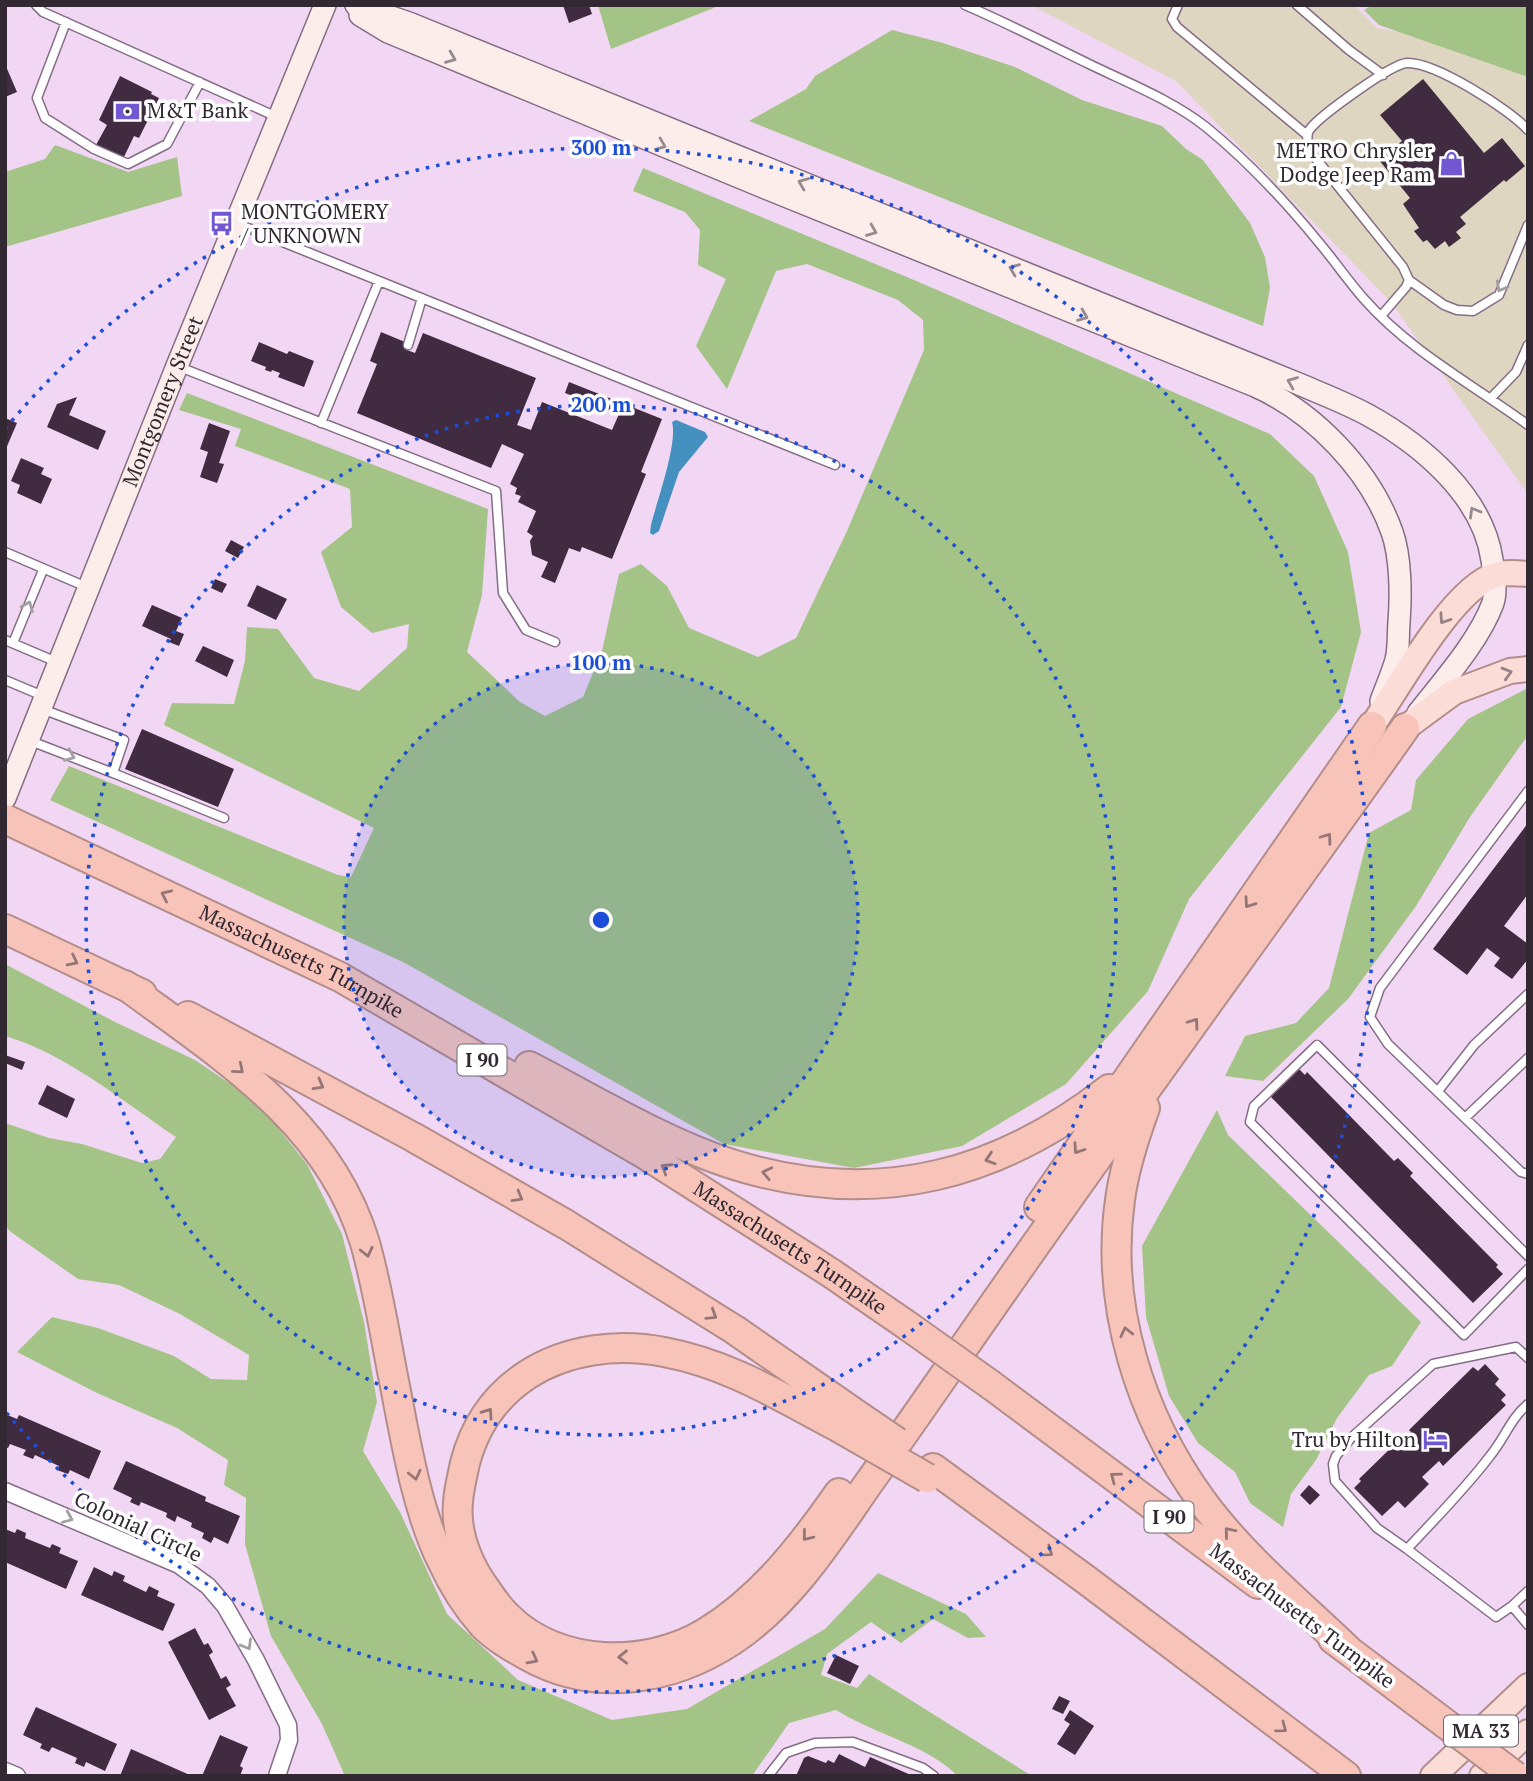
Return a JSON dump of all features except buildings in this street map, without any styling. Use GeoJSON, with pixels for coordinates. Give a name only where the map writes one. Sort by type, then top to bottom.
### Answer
{"type":"FeatureCollection","features":[{"type":"Feature","properties":{"kind":"highway"},"geometry":{"type":"LineString","coordinates":[[125,985],[229,1062],[275,1100],[312,1142],[347,1198],[364,1240],[421,1502],[440,1558],[461,1595],[484,1625],[509,1646],[543,1664],[578,1676],[620,1680],[655,1675],[701,1659],[737,1638],[774,1606],[825,1545],[1055,1216],[1143,1076],[1372,726]]}},
{"type":"Feature","properties":{"kind":"highway"},"geometry":{"type":"LineString","coordinates":[[844,1419],[714,1364],[664,1351],[628,1348],[592,1350],[562,1357],[509,1387],[486,1413],[470,1444],[459,1486],[458,1521],[466,1554],[477,1576],[509,1618],[551,1645],[576,1652],[604,1657],[637,1657],[703,1634],[735,1613],[771,1580],[826,1512],[1143,1076],[1405,729]]}},
{"type":"Feature","properties":{"kind":"highway","name":"Massachusetts Turnpike"},"geometry":{"type":"LineString","coordinates":[[5,819],[340,977],[646,1155],[831,1273],[991,1385],[1514,1776]]}},
{"type":"Feature","properties":{"kind":"highway"},"geometry":{"type":"LineString","coordinates":[[8,931],[222,1032],[567,1225],[735,1330],[844,1419],[1017,1529],[1346,1776]]}},
{"type":"Feature","properties":{"kind":"highway"},"geometry":{"type":"LineString","coordinates":[[340,977],[490,1046],[683,1144],[745,1168],[804,1181],[874,1186],[939,1176],[1006,1154],[1143,1076]]}},
{"type":"Feature","properties":{"kind":"highway"},"geometry":{"type":"LineString","coordinates":[[1143,1076],[1120,1200],[1116,1246],[1125,1331],[1141,1386],[1165,1444],[1202,1502],[1240,1546],[1347,1649]]}},
{"type":"Feature","properties":{"kind":"main road","name":"Montgomery Street"},"geometry":{"type":"LineString","coordinates":[[5,798],[177,366],[325,5]]}},
{"type":"Feature","properties":{"kind":"main road"},"geometry":{"type":"LineString","coordinates":[[343,5],[388,32],[1255,386],[1274,394],[1304,414],[1340,447],[1368,486],[1393,533],[1402,591],[1396,659],[1372,726]]}},
{"type":"Feature","properties":{"kind":"main road"},"geometry":{"type":"LineString","coordinates":[[356,5],[409,23],[1366,414],[1413,444],[1438,466],[1466,498],[1489,541],[1494,575],[1494,600],[1483,622],[1444,680],[1405,729]]}},
{"type":"Feature","properties":{"kind":"main road"},"geometry":{"type":"LineString","coordinates":[[395,5],[409,23]]}},
{"type":"Feature","properties":{"kind":"main road"},"geometry":{"type":"LineString","coordinates":[[1372,726],[1453,606],[1476,585],[1494,575],[1528,574]]}},
{"type":"Feature","properties":{"kind":"main road"},"geometry":{"type":"LineString","coordinates":[[1405,729],[1454,692],[1510,671],[1528,669]]}},
{"type":"Feature","properties":{"kind":"main road","name":"MA 33"},"geometry":{"type":"LineString","coordinates":[[1433,1776],[1528,1686]]}},
{"type":"Feature","properties":{"kind":"main road","name":"MA 33"},"geometry":{"type":"LineString","coordinates":[[1482,1776],[1528,1732]]}},
{"type":"Feature","properties":{"kind":"street","name":"Colonial Circle"},"geometry":{"type":"LineString","coordinates":[[5,1491],[179,1565],[208,1586],[225,1606],[288,1724],[289,1741],[277,1776]]}},
{"type":"Feature","properties":{"kind":"street"},"geometry":{"type":"LineString","coordinates":[[5,1771],[17,1776]]}},
{"type":"Feature","properties":{"kind":"lane"},"geometry":{"type":"LineString","coordinates":[[36,5],[43,12],[278,118]]}},
{"type":"Feature","properties":{"kind":"lane"},"geometry":{"type":"LineString","coordinates":[[965,5],[1016,26],[1173,105],[1204,125],[1247,161],[1321,244],[1364,300],[1405,340],[1441,368],[1492,398],[1528,425]]}},
{"type":"Feature","properties":{"kind":"lane"},"geometry":{"type":"LineString","coordinates":[[1178,5],[1172,19],[1177,27],[1307,135]]}},
{"type":"Feature","properties":{"kind":"lane"},"geometry":{"type":"LineString","coordinates":[[1297,5],[1383,75]]}},
{"type":"Feature","properties":{"kind":"lane"},"geometry":{"type":"LineString","coordinates":[[65,22],[37,98],[45,118],[94,149],[128,164],[167,144],[200,82]]}},
{"type":"Feature","properties":{"kind":"lane"},"geometry":{"type":"LineString","coordinates":[[1528,130],[1502,108],[1477,93],[1423,65],[1408,63],[1396,66],[1340,104],[1310,128],[1307,135],[1309,150],[1403,267],[1409,280],[1444,305],[1457,310],[1474,311],[1499,295],[1528,225]]}},
{"type":"Feature","properties":{"kind":"lane"},"geometry":{"type":"LineString","coordinates":[[236,223],[835,465]]}},
{"type":"Feature","properties":{"kind":"lane"},"geometry":{"type":"LineString","coordinates":[[1381,316],[1409,280]]}},
{"type":"Feature","properties":{"kind":"lane"},"geometry":{"type":"LineString","coordinates":[[321,423],[379,281]]}},
{"type":"Feature","properties":{"kind":"lane"},"geometry":{"type":"LineString","coordinates":[[408,345],[422,298]]}},
{"type":"Feature","properties":{"kind":"lane"},"geometry":{"type":"LineString","coordinates":[[1492,398],[1516,372],[1528,345]]}},
{"type":"Feature","properties":{"kind":"lane"},"geometry":{"type":"LineString","coordinates":[[177,366],[496,491],[503,593],[526,630],[555,642]]}},
{"type":"Feature","properties":{"kind":"lane"},"geometry":{"type":"LineString","coordinates":[[5,552],[89,588]]}},
{"type":"Feature","properties":{"kind":"lane"},"geometry":{"type":"LineString","coordinates":[[43,570],[9,641],[59,663]]}},
{"type":"Feature","properties":{"kind":"lane"},"geometry":{"type":"LineString","coordinates":[[5,680],[43,703],[124,740],[113,773]]}},
{"type":"Feature","properties":{"kind":"lane"},"geometry":{"type":"LineString","coordinates":[[28,740],[224,818]]}},
{"type":"Feature","properties":{"kind":"lane"},"geometry":{"type":"LineString","coordinates":[[1528,791],[1380,988],[1370,1017],[1388,1044],[1521,1172],[1528,1174]]}},
{"type":"Feature","properties":{"kind":"lane"},"geometry":{"type":"LineString","coordinates":[[1438,1091],[1474,1045],[1528,994]]}},
{"type":"Feature","properties":{"kind":"lane"},"geometry":{"type":"LineString","coordinates":[[1528,1256],[1317,1045],[1254,1106],[1250,1122],[1464,1335],[1528,1269]]}},
{"type":"Feature","properties":{"kind":"lane"},"geometry":{"type":"LineString","coordinates":[[1465,1118],[1528,1058]]}},
{"type":"Feature","properties":{"kind":"lane"},"geometry":{"type":"LineString","coordinates":[[1528,1358],[1516,1347],[1433,1364],[1351,1438],[1333,1464],[1335,1481],[1377,1528],[1496,1617],[1528,1591]]}},
{"type":"Feature","properties":{"kind":"lane"},"geometry":{"type":"LineString","coordinates":[[1407,1549],[1489,1457],[1503,1438],[1513,1416],[1528,1404]]}},
{"type":"Feature","properties":{"kind":"lane"},"geometry":{"type":"LineString","coordinates":[[1512,1606],[1528,1625]]}},
{"type":"Feature","properties":{"kind":"lane"},"geometry":{"type":"LineString","coordinates":[[768,1776],[786,1753],[815,1743],[853,1742],[923,1768],[934,1776]]}},
{"type":"Feature","properties":{"kind":"shaded area"},"geometry":{"type":"Polygon","coordinates":[[[1031,5],[1354,5],[1377,28],[1528,56],[1528,494],[1390,301],[1176,81],[1031,5]]]}},
{"type":"Feature","properties":{"kind":"green space"},"geometry":{"type":"Polygon","coordinates":[[[598,5],[721,5],[611,49],[598,5]]]}},
{"type":"Feature","properties":{"kind":"green space"},"geometry":{"type":"Polygon","coordinates":[[[1373,5],[1528,5],[1528,77],[1379,25],[1364,10],[1373,5]]]}},
{"type":"Feature","properties":{"kind":"green space"},"geometry":{"type":"Polygon","coordinates":[[[892,30],[943,43],[1015,67],[1082,100],[1162,126],[1186,149],[1203,160],[1250,223],[1265,257],[1270,288],[1263,326],[749,121],[806,89],[815,76],[892,30]]]}},
{"type":"Feature","properties":{"kind":"green space"},"geometry":{"type":"Polygon","coordinates":[[[55,145],[128,172],[177,157],[182,196],[5,247],[5,172],[45,159],[55,145]]]}},
{"type":"Feature","properties":{"kind":"green space"},"geometry":{"type":"Polygon","coordinates":[[[643,168],[914,280],[1270,434],[1314,476],[1348,552],[1361,632],[1341,707],[1189,899],[1148,991],[1066,1084],[962,1146],[854,1168],[724,1144],[405,963],[50,800],[69,766],[338,875],[351,877],[374,828],[164,725],[172,703],[234,704],[245,661],[247,627],[278,629],[314,678],[359,691],[407,648],[409,624],[372,633],[341,607],[321,552],[352,527],[350,489],[235,446],[241,429],[179,410],[187,393],[488,509],[482,595],[467,652],[520,702],[545,716],[583,697],[602,651],[619,574],[641,564],[667,586],[689,628],[758,657],[796,638],[847,531],[924,350],[923,320],[898,300],[807,264],[776,271],[727,389],[696,346],[726,279],[698,265],[700,230],[685,212],[633,191],[643,168]]]}},
{"type":"Feature","properties":{"kind":"green space"},"geometry":{"type":"Polygon","coordinates":[[[1528,688],[1528,735],[1470,817],[1416,906],[1348,999],[1263,1081],[1225,1076],[1245,1036],[1296,1023],[1329,988],[1369,833],[1411,810],[1416,780],[1468,719],[1528,688]]]}},
{"type":"Feature","properties":{"kind":"green space"},"geometry":{"type":"Polygon","coordinates":[[[5,964],[115,1022],[195,1060],[257,1102],[307,1164],[342,1234],[364,1322],[377,1402],[363,1451],[400,1512],[447,1614],[518,1680],[612,1720],[687,1709],[825,1629],[878,1573],[966,1614],[986,1637],[968,1638],[933,1619],[901,1643],[871,1622],[827,1654],[821,1675],[857,1688],[869,1674],[1032,1776],[958,1776],[931,1756],[836,1710],[789,1723],[752,1776],[345,1776],[322,1724],[271,1636],[245,1544],[246,1498],[224,1485],[228,1460],[177,1428],[97,1393],[17,1352],[52,1317],[98,1328],[174,1356],[211,1379],[247,1380],[249,1355],[180,1314],[119,1285],[78,1279],[5,1226],[5,1123],[142,1163],[160,1159],[176,1137],[72,1066],[5,1036],[5,964]]]}},
{"type":"Feature","properties":{"kind":"green space"},"geometry":{"type":"Polygon","coordinates":[[[1217,1110],[1228,1135],[1421,1322],[1392,1366],[1369,1375],[1337,1418],[1316,1460],[1291,1494],[1283,1527],[1250,1503],[1235,1472],[1198,1443],[1169,1396],[1146,1317],[1142,1246],[1217,1110]]]}},
{"type":"Feature","properties":{"kind":"water"},"geometry":{"type":"Polygon","coordinates":[[[676,420],[705,432],[708,437],[679,472],[659,531],[653,535],[650,533],[651,525],[670,457],[672,422],[676,420]]]}},
{"type":"Feature","properties":{"kind":"place","name":"M&T Bank"},"geometry":{"type":"Point","coordinates":[127,111]}},
{"type":"Feature","properties":{"kind":"place","name":"METRO Chrysler Dodge Jeep Ram"},"geometry":{"type":"Point","coordinates":[1452,163]}},
{"type":"Feature","properties":{"kind":"place","name":"MONTGOMERY / UNKNOWN"},"geometry":{"type":"Point","coordinates":[221,224]}},
{"type":"Feature","properties":{"kind":"place","name":"Tru by Hilton"},"geometry":{"type":"Point","coordinates":[1436,1440]}}]}
